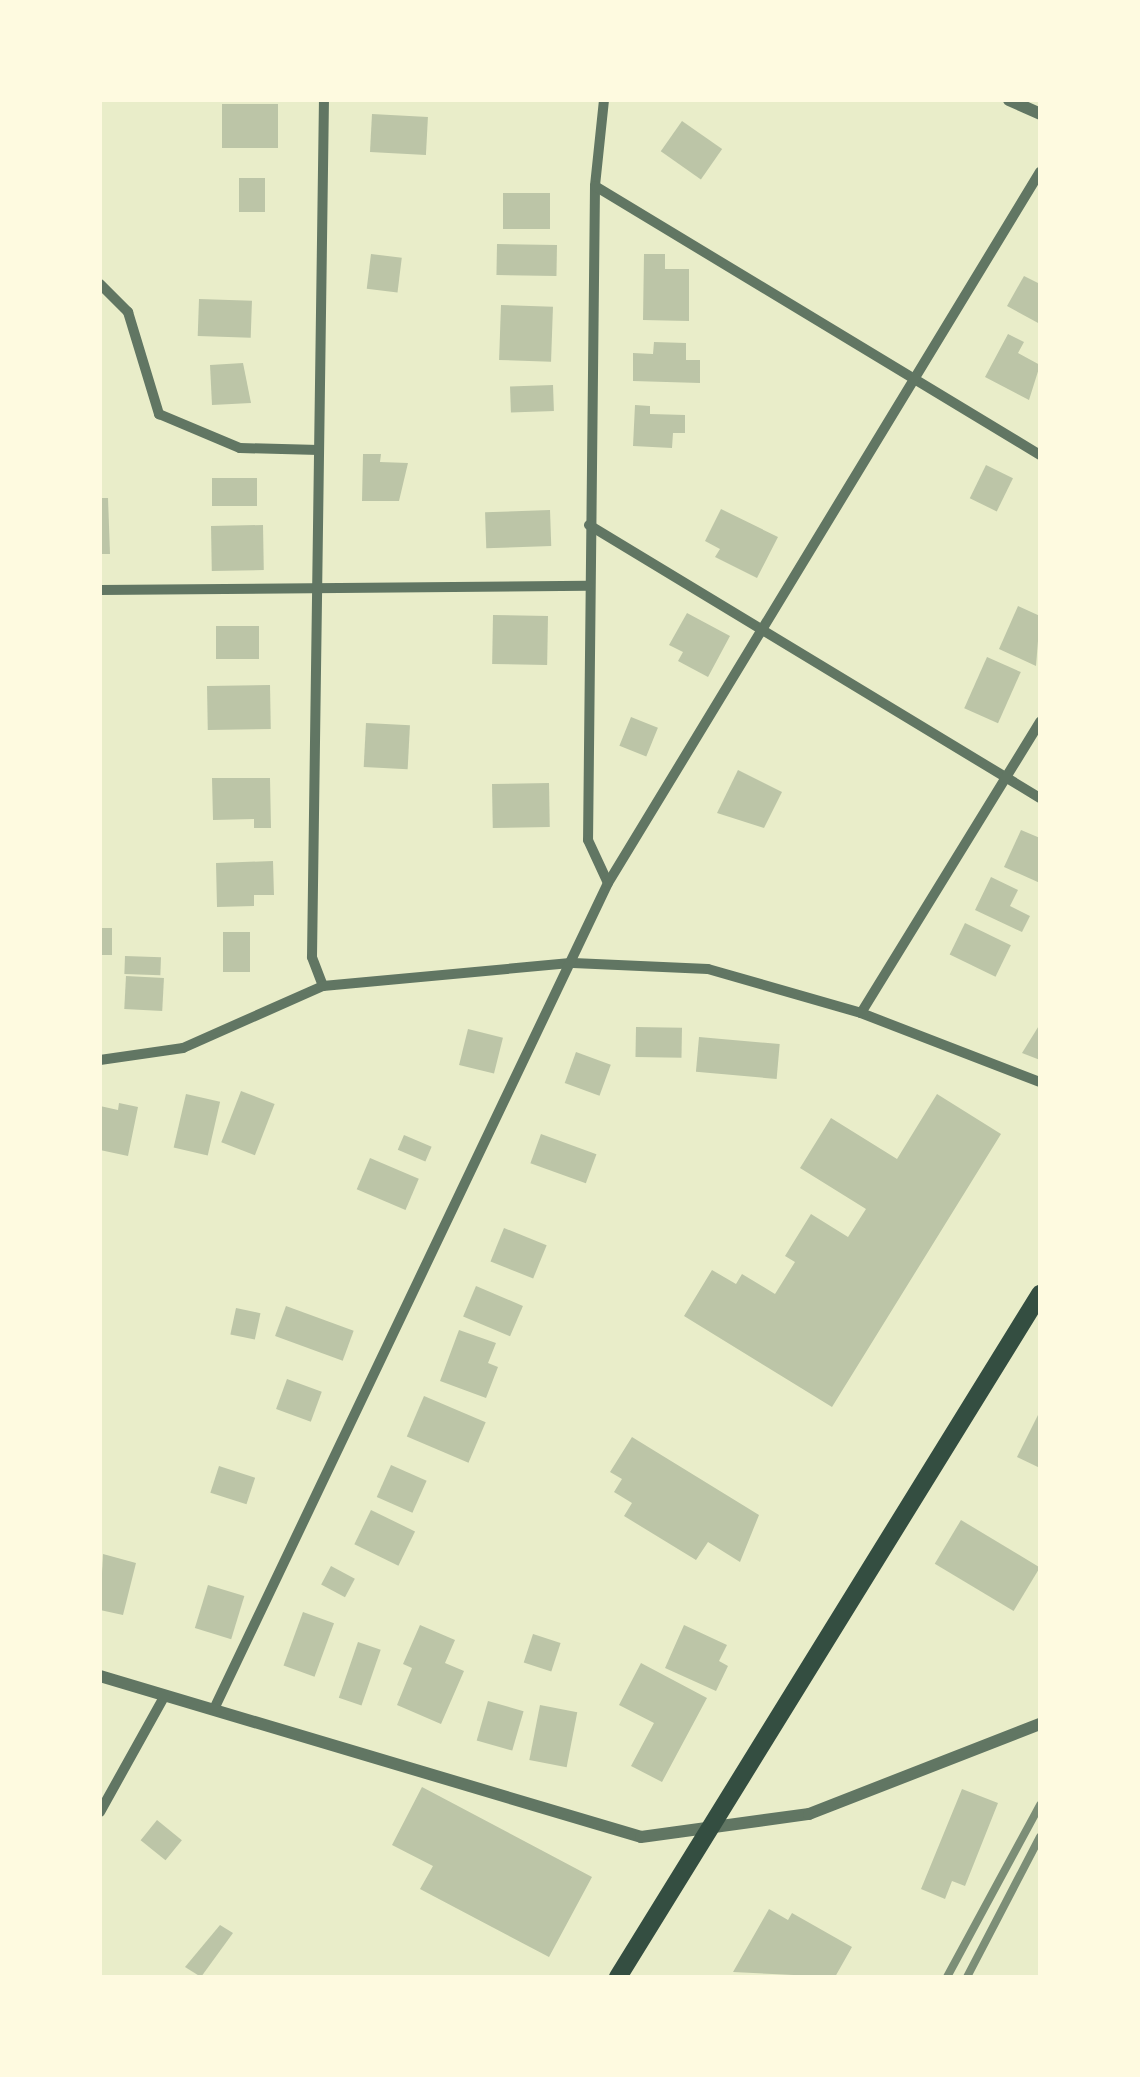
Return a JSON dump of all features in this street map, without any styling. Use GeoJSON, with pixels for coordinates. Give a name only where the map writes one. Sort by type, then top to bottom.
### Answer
{"type":"FeatureCollection","features":[{"type":"Feature","properties":{"kind":"main road"},"geometry":{"type":"LineString","coordinates":[[618,1977],[1040,1294]]}},
{"type":"Feature","properties":{"kind":"street"},"geometry":{"type":"LineString","coordinates":[[323,986],[312,957],[324,100]]}},
{"type":"Feature","properties":{"kind":"street"},"geometry":{"type":"LineString","coordinates":[[604,100],[595,186],[588,840],[608,883]]}},
{"type":"Feature","properties":{"kind":"street"},"geometry":{"type":"LineString","coordinates":[[1009,100],[1040,114]]}},
{"type":"Feature","properties":{"kind":"street"},"geometry":{"type":"LineString","coordinates":[[214,1709],[608,883],[1040,172]]}},
{"type":"Feature","properties":{"kind":"street"},"geometry":{"type":"LineString","coordinates":[[595,186],[1040,455]]}},
{"type":"Feature","properties":{"kind":"street"},"geometry":{"type":"LineString","coordinates":[[100,284],[128,312],[159,414],[240,448],[319,450]]}},
{"type":"Feature","properties":{"kind":"street"},"geometry":{"type":"LineString","coordinates":[[589,524],[1040,798]]}},
{"type":"Feature","properties":{"kind":"street"},"geometry":{"type":"LineString","coordinates":[[100,590],[588,586]]}},
{"type":"Feature","properties":{"kind":"street"},"geometry":{"type":"LineString","coordinates":[[862,1013],[1040,722]]}},
{"type":"Feature","properties":{"kind":"street"},"geometry":{"type":"LineString","coordinates":[[100,1060],[183,1048],[323,986],[573,963],[708,969],[862,1013],[1040,1082]]}},
{"type":"Feature","properties":{"kind":"street"},"geometry":{"type":"LineString","coordinates":[[100,1676],[640,1838],[707,1833],[809,1814],[1040,1724]]}},
{"type":"Feature","properties":{"kind":"street"},"geometry":{"type":"LineString","coordinates":[[100,1812],[165,1695]]}},
{"type":"Feature","properties":{"kind":"building"},"geometry":{"type":"Polygon","coordinates":[[[222,104],[278,104],[278,148],[222,148],[222,104]]]}},
{"type":"Feature","properties":{"kind":"building"},"geometry":{"type":"Polygon","coordinates":[[[372,114],[428,117],[426,155],[370,152],[372,114]]]}},
{"type":"Feature","properties":{"kind":"building"},"geometry":{"type":"Polygon","coordinates":[[[682,121],[722,149],[701,179],[661,151],[682,121]]]}},
{"type":"Feature","properties":{"kind":"building"},"geometry":{"type":"Polygon","coordinates":[[[239,178],[265,178],[265,212],[239,212],[239,178]]]}},
{"type":"Feature","properties":{"kind":"building"},"geometry":{"type":"Polygon","coordinates":[[[503,193],[550,193],[550,229],[503,229],[503,193]]]}},
{"type":"Feature","properties":{"kind":"building"},"geometry":{"type":"Polygon","coordinates":[[[497,244],[557,245],[556,276],[496,275],[497,244]]]}},
{"type":"Feature","properties":{"kind":"building"},"geometry":{"type":"Polygon","coordinates":[[[371,254],[402,258],[398,293],[367,289],[371,254]]]}},
{"type":"Feature","properties":{"kind":"building"},"geometry":{"type":"Polygon","coordinates":[[[644,254],[665,254],[665,269],[689,269],[689,321],[643,320],[644,254]]]}},
{"type":"Feature","properties":{"kind":"building"},"geometry":{"type":"Polygon","coordinates":[[[1024,276],[1040,284],[1040,324],[1007,306],[1024,276]]]}},
{"type":"Feature","properties":{"kind":"building"},"geometry":{"type":"Polygon","coordinates":[[[199,299],[252,301],[251,338],[198,336],[199,299]]]}},
{"type":"Feature","properties":{"kind":"building"},"geometry":{"type":"Polygon","coordinates":[[[501,305],[553,307],[551,362],[499,360],[501,305]]]}},
{"type":"Feature","properties":{"kind":"building"},"geometry":{"type":"Polygon","coordinates":[[[1008,334],[1024,342],[1018,353],[1040,365],[1029,400],[985,377],[1008,334]]]}},
{"type":"Feature","properties":{"kind":"building"},"geometry":{"type":"Polygon","coordinates":[[[654,342],[686,343],[686,360],[700,360],[700,383],[633,381],[633,353],[653,354],[654,342]]]}},
{"type":"Feature","properties":{"kind":"building"},"geometry":{"type":"Polygon","coordinates":[[[243,363],[251,403],[212,405],[210,365],[243,363]]]}},
{"type":"Feature","properties":{"kind":"building"},"geometry":{"type":"Polygon","coordinates":[[[553,385],[554,411],[511,412],[510,387],[553,385]]]}},
{"type":"Feature","properties":{"kind":"building"},"geometry":{"type":"Polygon","coordinates":[[[635,405],[650,406],[650,414],[685,415],[685,433],[673,433],[672,448],[633,446],[635,405]]]}},
{"type":"Feature","properties":{"kind":"building"},"geometry":{"type":"Polygon","coordinates":[[[363,454],[381,454],[380,462],[408,463],[399,501],[362,501],[363,454]]]}},
{"type":"Feature","properties":{"kind":"building"},"geometry":{"type":"Polygon","coordinates":[[[986,465],[1013,478],[997,511],[970,498],[986,465]]]}},
{"type":"Feature","properties":{"kind":"building"},"geometry":{"type":"Polygon","coordinates":[[[212,478],[257,478],[257,506],[212,506],[212,478]]]}},
{"type":"Feature","properties":{"kind":"building"},"geometry":{"type":"Polygon","coordinates":[[[100,498],[108,498],[110,554],[100,554],[100,498]]]}},
{"type":"Feature","properties":{"kind":"building"},"geometry":{"type":"Polygon","coordinates":[[[721,509],[778,537],[757,578],[715,557],[720,549],[705,541],[721,509]]]}},
{"type":"Feature","properties":{"kind":"building"},"geometry":{"type":"Polygon","coordinates":[[[550,510],[551,546],[486,548],[485,512],[550,510]]]}},
{"type":"Feature","properties":{"kind":"building"},"geometry":{"type":"Polygon","coordinates":[[[263,525],[264,570],[212,571],[211,526],[263,525]]]}},
{"type":"Feature","properties":{"kind":"building"},"geometry":{"type":"Polygon","coordinates":[[[1018,606],[1040,616],[1036,666],[999,649],[1018,606]]]}},
{"type":"Feature","properties":{"kind":"building"},"geometry":{"type":"Polygon","coordinates":[[[687,613],[730,636],[708,677],[678,661],[683,652],[669,645],[687,613]]]}},
{"type":"Feature","properties":{"kind":"building"},"geometry":{"type":"Polygon","coordinates":[[[493,615],[548,616],[547,665],[492,664],[493,615]]]}},
{"type":"Feature","properties":{"kind":"building"},"geometry":{"type":"Polygon","coordinates":[[[216,626],[259,626],[259,659],[216,659],[216,626]]]}},
{"type":"Feature","properties":{"kind":"building"},"geometry":{"type":"Polygon","coordinates":[[[987,657],[1021,672],[998,723],[964,708],[987,657]]]}},
{"type":"Feature","properties":{"kind":"building"},"geometry":{"type":"Polygon","coordinates":[[[270,685],[271,729],[208,730],[207,686],[270,685]]]}},
{"type":"Feature","properties":{"kind":"building"},"geometry":{"type":"Polygon","coordinates":[[[631,717],[658,728],[646,757],[619,746],[631,717]]]}},
{"type":"Feature","properties":{"kind":"building"},"geometry":{"type":"Polygon","coordinates":[[[366,723],[410,725],[408,769],[364,767],[366,723]]]}},
{"type":"Feature","properties":{"kind":"building"},"geometry":{"type":"Polygon","coordinates":[[[738,770],[782,792],[764,828],[717,813],[738,770]]]}},
{"type":"Feature","properties":{"kind":"building"},"geometry":{"type":"Polygon","coordinates":[[[212,778],[270,778],[271,828],[254,828],[254,819],[213,820],[212,778]]]}},
{"type":"Feature","properties":{"kind":"building"},"geometry":{"type":"Polygon","coordinates":[[[549,783],[550,827],[493,828],[492,784],[549,783]]]}},
{"type":"Feature","properties":{"kind":"building"},"geometry":{"type":"Polygon","coordinates":[[[1021,830],[1040,838],[1040,883],[1004,867],[1021,830]]]}},
{"type":"Feature","properties":{"kind":"building"},"geometry":{"type":"Polygon","coordinates":[[[273,861],[274,895],[254,895],[254,906],[217,907],[216,863],[273,861]]]}},
{"type":"Feature","properties":{"kind":"building"},"geometry":{"type":"Polygon","coordinates":[[[991,877],[1018,890],[1010,906],[1030,916],[1022,932],[975,910],[991,877]]]}},
{"type":"Feature","properties":{"kind":"building"},"geometry":{"type":"Polygon","coordinates":[[[965,923],[1011,945],[995,977],[950,954],[965,923]]]}},
{"type":"Feature","properties":{"kind":"building"},"geometry":{"type":"Polygon","coordinates":[[[100,928],[112,928],[112,955],[100,955],[100,928]]]}},
{"type":"Feature","properties":{"kind":"building"},"geometry":{"type":"Polygon","coordinates":[[[223,932],[250,932],[250,972],[223,972],[223,932]]]}},
{"type":"Feature","properties":{"kind":"building"},"geometry":{"type":"Polygon","coordinates":[[[125,956],[161,957],[160,975],[124,974],[125,956]]]}},
{"type":"Feature","properties":{"kind":"building"},"geometry":{"type":"Polygon","coordinates":[[[126,976],[164,978],[162,1011],[124,1009],[126,976]]]}},
{"type":"Feature","properties":{"kind":"building"},"geometry":{"type":"Polygon","coordinates":[[[1040,1024],[1040,1060],[1022,1053],[1040,1024]]]}},
{"type":"Feature","properties":{"kind":"building"},"geometry":{"type":"Polygon","coordinates":[[[636,1027],[682,1028],[681,1058],[635,1057],[636,1027]]]}},
{"type":"Feature","properties":{"kind":"building"},"geometry":{"type":"Polygon","coordinates":[[[468,1029],[503,1038],[494,1074],[459,1065],[468,1029]]]}},
{"type":"Feature","properties":{"kind":"building"},"geometry":{"type":"Polygon","coordinates":[[[699,1037],[780,1044],[777,1079],[696,1072],[699,1037]]]}},
{"type":"Feature","properties":{"kind":"building"},"geometry":{"type":"Polygon","coordinates":[[[576,1052],[611,1065],[599,1096],[565,1083],[576,1052]]]}},
{"type":"Feature","properties":{"kind":"building"},"geometry":{"type":"Polygon","coordinates":[[[241,1091],[275,1104],[255,1155],[221,1142],[241,1091]]]}},
{"type":"Feature","properties":{"kind":"building"},"geometry":{"type":"Polygon","coordinates":[[[186,1094],[220,1102],[208,1155],[174,1148],[186,1094]]]}},
{"type":"Feature","properties":{"kind":"building"},"geometry":{"type":"Polygon","coordinates":[[[937,1094],[1001,1134],[832,1407],[684,1316],[712,1270],[736,1284],[742,1274],[775,1294],[795,1262],[785,1256],[811,1214],[848,1237],[866,1209],[800,1168],[831,1118],[897,1159],[937,1094]]]}},
{"type":"Feature","properties":{"kind":"building"},"geometry":{"type":"Polygon","coordinates":[[[119,1103],[138,1107],[128,1156],[100,1150],[100,1106],[118,1110],[119,1103]]]}},
{"type":"Feature","properties":{"kind":"building"},"geometry":{"type":"Polygon","coordinates":[[[541,1134],[596,1154],[586,1183],[530,1163],[541,1134]]]}},
{"type":"Feature","properties":{"kind":"building"},"geometry":{"type":"Polygon","coordinates":[[[404,1135],[432,1147],[425,1161],[398,1150],[404,1135]]]}},
{"type":"Feature","properties":{"kind":"building"},"geometry":{"type":"Polygon","coordinates":[[[370,1158],[419,1179],[406,1210],[357,1189],[370,1158]]]}},
{"type":"Feature","properties":{"kind":"building"},"geometry":{"type":"Polygon","coordinates":[[[504,1228],[547,1245],[533,1279],[491,1261],[504,1228]]]}},
{"type":"Feature","properties":{"kind":"building"},"geometry":{"type":"Polygon","coordinates":[[[476,1286],[523,1306],[510,1336],[463,1316],[476,1286]]]}},
{"type":"Feature","properties":{"kind":"building"},"geometry":{"type":"Polygon","coordinates":[[[286,1306],[354,1331],[343,1361],[275,1336],[286,1306]]]}},
{"type":"Feature","properties":{"kind":"building"},"geometry":{"type":"Polygon","coordinates":[[[236,1308],[260,1313],[255,1340],[230,1334],[236,1308]]]}},
{"type":"Feature","properties":{"kind":"building"},"geometry":{"type":"Polygon","coordinates":[[[459,1330],[496,1343],[488,1363],[498,1367],[486,1398],[440,1381],[459,1330]]]}},
{"type":"Feature","properties":{"kind":"building"},"geometry":{"type":"Polygon","coordinates":[[[287,1379],[322,1392],[311,1422],[276,1409],[287,1379]]]}},
{"type":"Feature","properties":{"kind":"building"},"geometry":{"type":"Polygon","coordinates":[[[424,1396],[486,1422],[468,1463],[407,1437],[424,1396]]]}},
{"type":"Feature","properties":{"kind":"building"},"geometry":{"type":"Polygon","coordinates":[[[1040,1411],[1040,1468],[1017,1457],[1040,1411]]]}},
{"type":"Feature","properties":{"kind":"building"},"geometry":{"type":"Polygon","coordinates":[[[632,1437],[759,1515],[740,1562],[708,1542],[696,1560],[624,1516],[632,1503],[614,1492],[622,1479],[610,1472],[632,1437]]]}},
{"type":"Feature","properties":{"kind":"building"},"geometry":{"type":"Polygon","coordinates":[[[391,1465],[427,1481],[412,1513],[377,1497],[391,1465]]]}},
{"type":"Feature","properties":{"kind":"building"},"geometry":{"type":"Polygon","coordinates":[[[219,1466],[255,1478],[246,1504],[210,1493],[219,1466]]]}},
{"type":"Feature","properties":{"kind":"building"},"geometry":{"type":"Polygon","coordinates":[[[371,1510],[415,1531],[398,1566],[354,1544],[371,1510]]]}},
{"type":"Feature","properties":{"kind":"building"},"geometry":{"type":"Polygon","coordinates":[[[961,1520],[1040,1567],[1014,1611],[935,1564],[961,1520]]]}},
{"type":"Feature","properties":{"kind":"building"},"geometry":{"type":"Polygon","coordinates":[[[103,1554],[136,1563],[123,1615],[100,1610],[103,1554]]]}},
{"type":"Feature","properties":{"kind":"building"},"geometry":{"type":"Polygon","coordinates":[[[331,1566],[355,1579],[345,1597],[321,1585],[331,1566]]]}},
{"type":"Feature","properties":{"kind":"building"},"geometry":{"type":"Polygon","coordinates":[[[208,1585],[244,1596],[231,1639],[195,1628],[208,1585]]]}},
{"type":"Feature","properties":{"kind":"building"},"geometry":{"type":"Polygon","coordinates":[[[303,1612],[334,1623],[315,1677],[284,1666],[303,1612]]]}},
{"type":"Feature","properties":{"kind":"building"},"geometry":{"type":"Polygon","coordinates":[[[420,1625],[455,1640],[445,1663],[464,1671],[441,1724],[397,1705],[412,1668],[403,1664],[420,1625]]]}},
{"type":"Feature","properties":{"kind":"building"},"geometry":{"type":"Polygon","coordinates":[[[684,1625],[727,1645],[719,1661],[728,1666],[716,1691],[665,1668],[684,1625]]]}},
{"type":"Feature","properties":{"kind":"building"},"geometry":{"type":"Polygon","coordinates":[[[533,1634],[561,1643],[551,1671],[524,1663],[533,1634]]]}},
{"type":"Feature","properties":{"kind":"building"},"geometry":{"type":"Polygon","coordinates":[[[358,1642],[381,1650],[361,1706],[339,1698],[358,1642]]]}},
{"type":"Feature","properties":{"kind":"building"},"geometry":{"type":"Polygon","coordinates":[[[641,1663],[707,1698],[662,1782],[631,1766],[654,1723],[619,1705],[641,1663]]]}},
{"type":"Feature","properties":{"kind":"building"},"geometry":{"type":"Polygon","coordinates":[[[488,1701],[524,1711],[512,1751],[477,1740],[488,1701]]]}},
{"type":"Feature","properties":{"kind":"building"},"geometry":{"type":"Polygon","coordinates":[[[540,1705],[577,1712],[567,1767],[529,1760],[540,1705]]]}},
{"type":"Feature","properties":{"kind":"building"},"geometry":{"type":"Polygon","coordinates":[[[422,1787],[592,1877],[549,1957],[420,1889],[433,1866],[392,1845],[422,1787]]]}},
{"type":"Feature","properties":{"kind":"building"},"geometry":{"type":"Polygon","coordinates":[[[962,1789],[998,1803],[965,1886],[952,1881],[945,1899],[921,1889],[962,1789]]]}},
{"type":"Feature","properties":{"kind":"building"},"geometry":{"type":"Polygon","coordinates":[[[157,1820],[182,1840],[166,1860],[141,1840],[157,1820]]]}},
{"type":"Feature","properties":{"kind":"building"},"geometry":{"type":"Polygon","coordinates":[[[769,1909],[788,1920],[792,1913],[852,1947],[835,1977],[733,1972],[769,1909]]]}},
{"type":"Feature","properties":{"kind":"building"},"geometry":{"type":"Polygon","coordinates":[[[220,1925],[233,1933],[201,1977],[185,1967],[220,1925]]]}},
{"type":"Feature","properties":{"kind":"railway"},"geometry":{"type":"LineString","coordinates":[[947,1977],[1040,1805]]}},
{"type":"Feature","properties":{"kind":"railway"},"geometry":{"type":"LineString","coordinates":[[967,1977],[1040,1837]]}}]}
